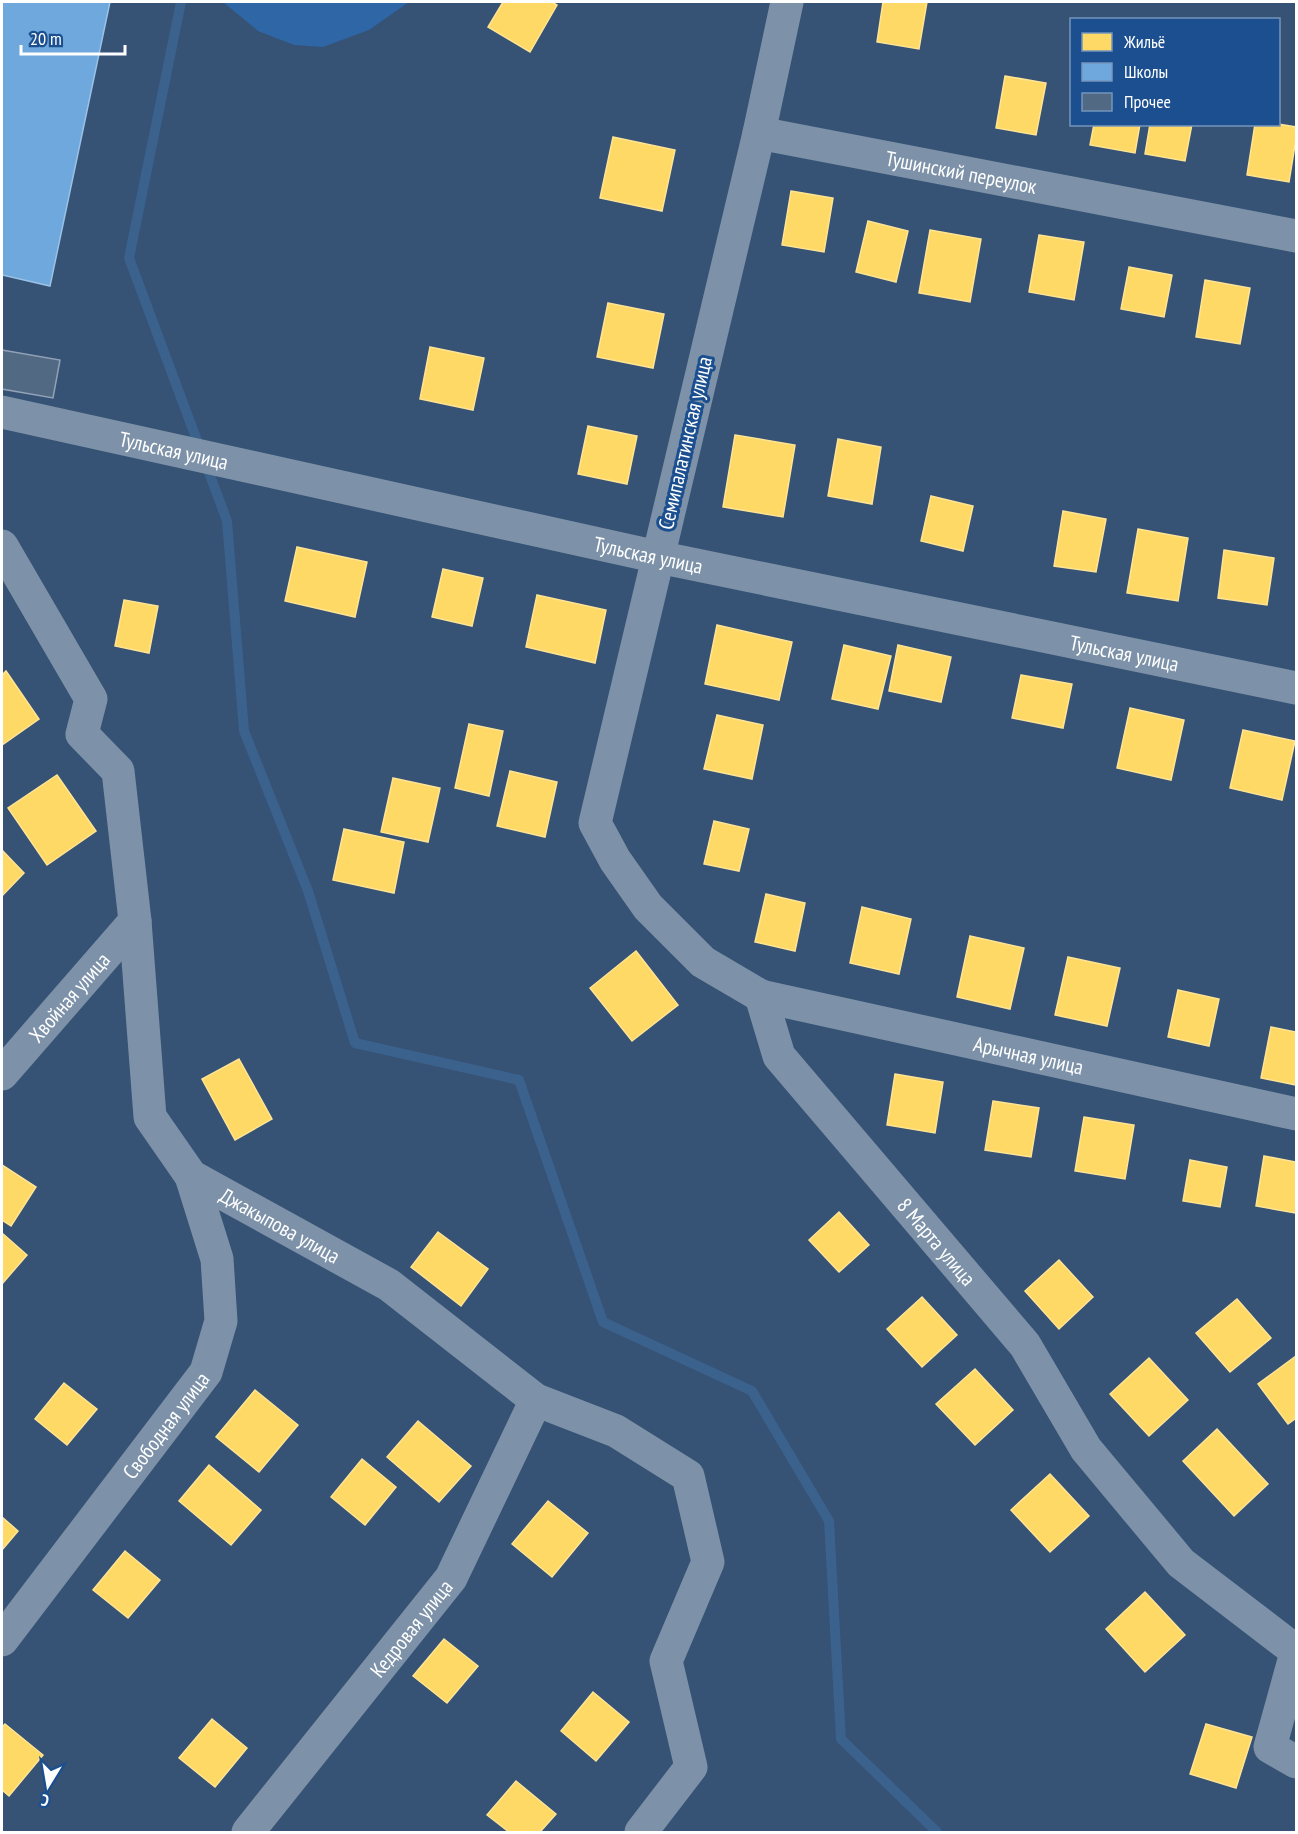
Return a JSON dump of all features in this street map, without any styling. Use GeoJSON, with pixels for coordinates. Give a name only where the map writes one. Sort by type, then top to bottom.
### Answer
{"type":"FeatureCollection","features":[{"type":"Feature","properties":{"kind":"street"},"geometry":{"type":"LineString","coordinates":[[759,133],[787,2]]}},
{"type":"Feature","properties":{"kind":"street","name":"Тушинский переулок"},"geometry":{"type":"LineString","coordinates":[[759,133],[1296,237]]}},
{"type":"Feature","properties":{"kind":"street","name":"Семипалатинская улица"},"geometry":{"type":"LineString","coordinates":[[759,133],[595,823],[615,860],[648,907],[703,962],[761,996]]}},
{"type":"Feature","properties":{"kind":"street","name":"Тульская улица"},"geometry":{"type":"LineString","coordinates":[[2,412],[658,557],[1296,688]]}},
{"type":"Feature","properties":{"kind":"street","name":"Джакыпова улица"},"geometry":{"type":"LineString","coordinates":[[2,546],[91,699],[82,734],[118,771],[135,921],[150,1117],[191,1176],[389,1285],[536,1400],[616,1431],[688,1476],[708,1562],[666,1661],[691,1767],[641,1833]]}},
{"type":"Feature","properties":{"kind":"street","name":"Хвойная улица"},"geometry":{"type":"LineString","coordinates":[[2,1074],[135,921]]}},
{"type":"Feature","properties":{"kind":"street","name":"Арычная улица"},"geometry":{"type":"LineString","coordinates":[[761,996],[1296,1114]]}},
{"type":"Feature","properties":{"kind":"street","name":"8 Марта улица"},"geometry":{"type":"LineString","coordinates":[[761,996],[780,1056],[1025,1345],[1086,1449],[1181,1563],[1296,1652],[1270,1747],[1296,1762]]}},
{"type":"Feature","properties":{"kind":"street","name":"Свободная улица"},"geometry":{"type":"LineString","coordinates":[[2,1640],[206,1372],[220,1321],[217,1259],[191,1176]]}},
{"type":"Feature","properties":{"kind":"street","name":"Кедровая улица"},"geometry":{"type":"LineString","coordinates":[[248,1833],[451,1578],[536,1400]]}},
{"type":"Feature","properties":{"kind":"shaded area"},"geometry":{"type":"Polygon","coordinates":[[[223,2],[409,2],[369,30],[323,47],[294,45],[258,31],[223,2]]]}},
{"type":"Feature","properties":{"kind":"building: Жильё"},"geometry":{"type":"Polygon","coordinates":[[[503,2],[552,2],[557,5],[530,52],[488,27],[503,2]]]}},
{"type":"Feature","properties":{"kind":"building: Жильё"},"geometry":{"type":"Polygon","coordinates":[[[883,2],[927,2],[919,49],[877,42],[883,2]]]}},
{"type":"Feature","properties":{"kind":"building: Жильё"},"geometry":{"type":"Polygon","coordinates":[[[1005,76],[1046,83],[1036,135],[996,128],[1005,76]]]}},
{"type":"Feature","properties":{"kind":"building: Жильё"},"geometry":{"type":"Polygon","coordinates":[[[1280,124],[1296,127],[1289,182],[1247,175],[1255,126],[1280,124]]]}},
{"type":"Feature","properties":{"kind":"building: Жильё"},"geometry":{"type":"Polygon","coordinates":[[[1094,126],[1140,126],[1135,153],[1090,145],[1094,126]]]}},
{"type":"Feature","properties":{"kind":"building: Жильё"},"geometry":{"type":"Polygon","coordinates":[[[1150,126],[1192,126],[1185,161],[1145,154],[1150,126]]]}},
{"type":"Feature","properties":{"kind":"building: Жильё"},"geometry":{"type":"Polygon","coordinates":[[[613,137],[675,150],[662,211],[600,198],[613,137]]]}},
{"type":"Feature","properties":{"kind":"building: Жильё"},"geometry":{"type":"Polygon","coordinates":[[[791,191],[833,198],[824,252],[782,245],[791,191]]]}},
{"type":"Feature","properties":{"kind":"building: Жильё"},"geometry":{"type":"Polygon","coordinates":[[[868,221],[908,231],[896,282],[856,272],[868,221]]]}},
{"type":"Feature","properties":{"kind":"building: Жильё"},"geometry":{"type":"Polygon","coordinates":[[[930,230],[981,239],[970,302],[919,293],[930,230]]]}},
{"type":"Feature","properties":{"kind":"building: Жильё"},"geometry":{"type":"Polygon","coordinates":[[[1039,235],[1084,242],[1074,300],[1029,292],[1039,235]]]}},
{"type":"Feature","properties":{"kind":"building: Жильё"},"geometry":{"type":"Polygon","coordinates":[[[1129,267],[1172,275],[1164,317],[1121,309],[1129,267]]]}},
{"type":"Feature","properties":{"kind":"building: Жильё"},"geometry":{"type":"Polygon","coordinates":[[[1205,280],[1250,288],[1240,344],[1196,337],[1205,280]]]}},
{"type":"Feature","properties":{"kind":"building: Жильё"},"geometry":{"type":"Polygon","coordinates":[[[608,303],[664,314],[653,368],[597,357],[608,303]]]}},
{"type":"Feature","properties":{"kind":"building: Жильё"},"geometry":{"type":"Polygon","coordinates":[[[430,347],[484,358],[473,410],[420,399],[430,347]]]}},
{"type":"Feature","properties":{"kind":"building: Жильё"},"geometry":{"type":"Polygon","coordinates":[[[588,426],[637,436],[627,484],[578,474],[588,426]]]}},
{"type":"Feature","properties":{"kind":"building: Жильё"},"geometry":{"type":"Polygon","coordinates":[[[735,435],[795,445],[783,517],[723,507],[735,435]]]}},
{"type":"Feature","properties":{"kind":"building: Жильё"},"geometry":{"type":"Polygon","coordinates":[[[838,439],[881,447],[872,504],[828,496],[838,439]]]}},
{"type":"Feature","properties":{"kind":"building: Жильё"},"geometry":{"type":"Polygon","coordinates":[[[931,496],[973,506],[963,551],[921,541],[931,496]]]}},
{"type":"Feature","properties":{"kind":"building: Жильё"},"geometry":{"type":"Polygon","coordinates":[[[1063,511],[1106,519],[1096,572],[1054,566],[1063,511]]]}},
{"type":"Feature","properties":{"kind":"building: Жильё"},"geometry":{"type":"Polygon","coordinates":[[[1138,529],[1188,538],[1178,601],[1127,593],[1138,529]]]}},
{"type":"Feature","properties":{"kind":"building: Жильё"},"geometry":{"type":"Polygon","coordinates":[[[297,547],[367,562],[355,617],[285,601],[297,547]]]}},
{"type":"Feature","properties":{"kind":"building: Жильё"},"geometry":{"type":"Polygon","coordinates":[[[1224,550],[1274,558],[1267,605],[1218,598],[1224,550]]]}},
{"type":"Feature","properties":{"kind":"building: Жильё"},"geometry":{"type":"Polygon","coordinates":[[[443,569],[483,578],[472,626],[432,617],[443,569]]]}},
{"type":"Feature","properties":{"kind":"building: Жильё"},"geometry":{"type":"Polygon","coordinates":[[[537,595],[606,610],[595,663],[526,647],[537,595]]]}},
{"type":"Feature","properties":{"kind":"building: Жильё"},"geometry":{"type":"Polygon","coordinates":[[[124,600],[158,606],[149,653],[115,646],[124,600]]]}},
{"type":"Feature","properties":{"kind":"building: Жильё"},"geometry":{"type":"Polygon","coordinates":[[[717,625],[792,642],[779,700],[705,684],[717,625]]]}},
{"type":"Feature","properties":{"kind":"building: Жильё"},"geometry":{"type":"Polygon","coordinates":[[[844,645],[891,656],[878,709],[832,699],[844,645]]]}},
{"type":"Feature","properties":{"kind":"building: Жильё"},"geometry":{"type":"Polygon","coordinates":[[[898,645],[951,657],[941,702],[889,691],[898,645]]]}},
{"type":"Feature","properties":{"kind":"building: Жильё"},"geometry":{"type":"Polygon","coordinates":[[[6,671],[39,719],[2,745],[2,675],[6,671]]]}},
{"type":"Feature","properties":{"kind":"building: Жильё"},"geometry":{"type":"Polygon","coordinates":[[[1021,675],[1072,684],[1063,728],[1012,718],[1021,675]]]}},
{"type":"Feature","properties":{"kind":"building: Жильё"},"geometry":{"type":"Polygon","coordinates":[[[1130,708],[1184,720],[1171,780],[1117,768],[1130,708]]]}},
{"type":"Feature","properties":{"kind":"building: Жильё"},"geometry":{"type":"Polygon","coordinates":[[[717,715],[763,725],[752,779],[704,769],[717,715]]]}},
{"type":"Feature","properties":{"kind":"building: Жильё"},"geometry":{"type":"Polygon","coordinates":[[[469,724],[503,731],[489,796],[455,788],[469,724]]]}},
{"type":"Feature","properties":{"kind":"building: Жильё"},"geometry":{"type":"Polygon","coordinates":[[[1243,730],[1295,741],[1282,800],[1230,788],[1243,730]]]}},
{"type":"Feature","properties":{"kind":"building: Жильё"},"geometry":{"type":"Polygon","coordinates":[[[510,771],[557,782],[545,837],[497,826],[510,771]]]}},
{"type":"Feature","properties":{"kind":"building: Жильё"},"geometry":{"type":"Polygon","coordinates":[[[57,775],[96,831],[47,865],[8,808],[57,775]]]}},
{"type":"Feature","properties":{"kind":"building: Жильё"},"geometry":{"type":"Polygon","coordinates":[[[393,778],[440,788],[428,842],[381,832],[393,778]]]}},
{"type":"Feature","properties":{"kind":"building: Жильё"},"geometry":{"type":"Polygon","coordinates":[[[714,821],[749,829],[739,871],[704,864],[714,821]]]}},
{"type":"Feature","properties":{"kind":"building: Жильё"},"geometry":{"type":"Polygon","coordinates":[[[344,829],[404,842],[394,893],[333,880],[344,829]]]}},
{"type":"Feature","properties":{"kind":"building: Жильё"},"geometry":{"type":"Polygon","coordinates":[[[2,850],[24,873],[2,896],[2,850]]]}},
{"type":"Feature","properties":{"kind":"building: Жильё"},"geometry":{"type":"Polygon","coordinates":[[[766,894],[805,903],[795,951],[755,942],[766,894]]]}},
{"type":"Feature","properties":{"kind":"building: Жильё"},"geometry":{"type":"Polygon","coordinates":[[[862,907],[911,919],[899,974],[850,963],[862,907]]]}},
{"type":"Feature","properties":{"kind":"building: Жильё"},"geometry":{"type":"Polygon","coordinates":[[[970,936],[1024,948],[1010,1009],[957,997],[970,936]]]}},
{"type":"Feature","properties":{"kind":"building: Жильё"},"geometry":{"type":"Polygon","coordinates":[[[636,951],[678,1005],[632,1041],[590,988],[636,951]]]}},
{"type":"Feature","properties":{"kind":"building: Жильё"},"geometry":{"type":"Polygon","coordinates":[[[1068,957],[1120,968],[1107,1026],[1055,1015],[1068,957]]]}},
{"type":"Feature","properties":{"kind":"building: Жильё"},"geometry":{"type":"Polygon","coordinates":[[[1178,990],[1219,999],[1209,1046],[1168,1037],[1178,990]]]}},
{"type":"Feature","properties":{"kind":"building: Жильё"},"geometry":{"type":"Polygon","coordinates":[[[1271,1027],[1296,1032],[1296,1085],[1261,1078],[1271,1027]]]}},
{"type":"Feature","properties":{"kind":"building: Жильё"},"geometry":{"type":"Polygon","coordinates":[[[239,1059],[272,1119],[235,1140],[202,1079],[239,1059]]]}},
{"type":"Feature","properties":{"kind":"building: Жильё"},"geometry":{"type":"Polygon","coordinates":[[[895,1074],[943,1082],[935,1133],[887,1125],[895,1074]]]}},
{"type":"Feature","properties":{"kind":"building: Жильё"},"geometry":{"type":"Polygon","coordinates":[[[993,1101],[1039,1108],[1031,1157],[985,1150],[993,1101]]]}},
{"type":"Feature","properties":{"kind":"building: Жильё"},"geometry":{"type":"Polygon","coordinates":[[[1084,1117],[1134,1125],[1125,1179],[1075,1171],[1084,1117]]]}},
{"type":"Feature","properties":{"kind":"building: Жильё"},"geometry":{"type":"Polygon","coordinates":[[[1264,1156],[1296,1162],[1296,1213],[1256,1206],[1264,1156]]]}},
{"type":"Feature","properties":{"kind":"building: Жильё"},"geometry":{"type":"Polygon","coordinates":[[[1190,1160],[1227,1167],[1220,1207],[1183,1201],[1190,1160]]]}},
{"type":"Feature","properties":{"kind":"building: Жильё"},"geometry":{"type":"Polygon","coordinates":[[[2,1165],[36,1187],[11,1226],[2,1220],[2,1165]]]}},
{"type":"Feature","properties":{"kind":"building: Жильё"},"geometry":{"type":"Polygon","coordinates":[[[839,1212],[869,1245],[839,1272],[809,1240],[839,1212]]]}},
{"type":"Feature","properties":{"kind":"building: Жильё"},"geometry":{"type":"Polygon","coordinates":[[[438,1232],[488,1269],[461,1306],[411,1267],[438,1232]]]}},
{"type":"Feature","properties":{"kind":"building: Жильё"},"geometry":{"type":"Polygon","coordinates":[[[2,1233],[27,1255],[2,1284],[2,1233]]]}},
{"type":"Feature","properties":{"kind":"building: Жильё"},"geometry":{"type":"Polygon","coordinates":[[[1059,1260],[1093,1297],[1059,1329],[1025,1291],[1059,1260]]]}},
{"type":"Feature","properties":{"kind":"building: Жильё"},"geometry":{"type":"Polygon","coordinates":[[[922,1297],[957,1335],[922,1367],[887,1329],[922,1297]]]}},
{"type":"Feature","properties":{"kind":"building: Жильё"},"geometry":{"type":"Polygon","coordinates":[[[1237,1299],[1271,1338],[1230,1372],[1196,1333],[1237,1299]]]}},
{"type":"Feature","properties":{"kind":"building: Жильё"},"geometry":{"type":"Polygon","coordinates":[[[1296,1356],[1296,1418],[1288,1424],[1258,1384],[1296,1356]]]}},
{"type":"Feature","properties":{"kind":"building: Жильё"},"geometry":{"type":"Polygon","coordinates":[[[1149,1358],[1188,1400],[1149,1436],[1110,1394],[1149,1358]]]}},
{"type":"Feature","properties":{"kind":"building: Жильё"},"geometry":{"type":"Polygon","coordinates":[[[975,1369],[1013,1410],[975,1445],[936,1404],[975,1369]]]}},
{"type":"Feature","properties":{"kind":"building: Жильё"},"geometry":{"type":"Polygon","coordinates":[[[64,1383],[97,1409],[67,1445],[35,1419],[64,1383]]]}},
{"type":"Feature","properties":{"kind":"building: Жильё"},"geometry":{"type":"Polygon","coordinates":[[[255,1390],[298,1425],[259,1472],[216,1437],[255,1390]]]}},
{"type":"Feature","properties":{"kind":"building: Жильё"},"geometry":{"type":"Polygon","coordinates":[[[418,1421],[471,1466],[439,1502],[387,1457],[418,1421]]]}},
{"type":"Feature","properties":{"kind":"building: Жильё"},"geometry":{"type":"Polygon","coordinates":[[[1217,1429],[1268,1484],[1234,1516],[1183,1461],[1217,1429]]]}},
{"type":"Feature","properties":{"kind":"building: Жильё"},"geometry":{"type":"Polygon","coordinates":[[[362,1459],[396,1487],[365,1525],[331,1497],[362,1459]]]}},
{"type":"Feature","properties":{"kind":"building: Жильё"},"geometry":{"type":"Polygon","coordinates":[[[209,1465],[261,1510],[231,1545],[179,1501],[209,1465]]]}},
{"type":"Feature","properties":{"kind":"building: Жильё"},"geometry":{"type":"Polygon","coordinates":[[[1050,1474],[1089,1516],[1050,1552],[1011,1510],[1050,1474]]]}},
{"type":"Feature","properties":{"kind":"building: Жильё"},"geometry":{"type":"Polygon","coordinates":[[[548,1501],[588,1533],[552,1577],[512,1544],[548,1501]]]}},
{"type":"Feature","properties":{"kind":"building: Жильё"},"geometry":{"type":"Polygon","coordinates":[[[2,1517],[18,1531],[2,1550],[2,1517]]]}},
{"type":"Feature","properties":{"kind":"building: Жильё"},"geometry":{"type":"Polygon","coordinates":[[[125,1551],[160,1580],[128,1618],[93,1590],[125,1551]]]}},
{"type":"Feature","properties":{"kind":"building: Жильё"},"geometry":{"type":"Polygon","coordinates":[[[1145,1592],[1185,1635],[1145,1672],[1106,1629],[1145,1592]]]}},
{"type":"Feature","properties":{"kind":"building: Жильё"},"geometry":{"type":"Polygon","coordinates":[[[444,1639],[478,1666],[447,1703],[413,1676],[444,1639]]]}},
{"type":"Feature","properties":{"kind":"building: Жильё"},"geometry":{"type":"Polygon","coordinates":[[[593,1692],[629,1722],[596,1761],[561,1731],[593,1692]]]}},
{"type":"Feature","properties":{"kind":"building: Жильё"},"geometry":{"type":"Polygon","coordinates":[[[212,1719],[247,1748],[215,1787],[179,1758],[212,1719]]]}},
{"type":"Feature","properties":{"kind":"building: Жильё"},"geometry":{"type":"Polygon","coordinates":[[[5,1724],[43,1755],[9,1796],[2,1790],[2,1727],[5,1724]]]}},
{"type":"Feature","properties":{"kind":"building: Жильё"},"geometry":{"type":"Polygon","coordinates":[[[1206,1724],[1252,1737],[1236,1788],[1190,1774],[1206,1724]]]}},
{"type":"Feature","properties":{"kind":"building: Жильё"},"geometry":{"type":"Polygon","coordinates":[[[516,1781],[556,1814],[540,1832],[509,1832],[487,1815],[516,1781]]]}},
{"type":"Feature","properties":{"kind":"building: Школы"},"geometry":{"type":"Polygon","coordinates":[[[2,2],[110,2],[50,286],[2,275],[2,2]]]}},
{"type":"Feature","properties":{"kind":"building: Прочее"},"geometry":{"type":"Polygon","coordinates":[[[2,350],[60,360],[53,398],[2,389],[2,350]]]}},
{"type":"Feature","properties":{"kind":"waterway"},"geometry":{"type":"LineString","coordinates":[[181,2],[129,258],[227,521],[244,731],[308,891],[355,1043],[519,1080],[603,1322],[752,1391],[829,1521],[841,1739],[937,1832]]}}]}
